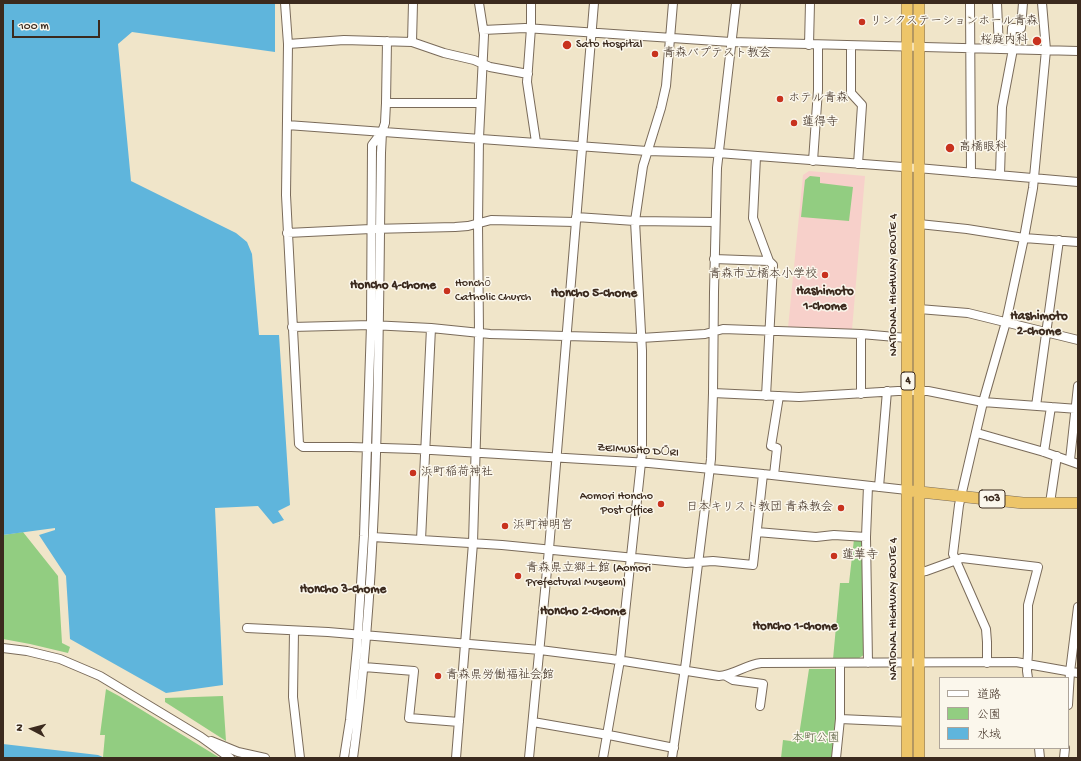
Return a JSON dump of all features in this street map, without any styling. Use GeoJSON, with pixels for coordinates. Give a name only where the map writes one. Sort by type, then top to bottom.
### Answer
{"type":"FeatureCollection","features":[{"type":"Feature","properties":{"kind":"highway","name":"NATIONAL HIGHWAY ROUTE 4"},"geometry":{"type":"LineString","coordinates":[[907,3],[908,338],[913,391],[918,491],[919,758]]}},
{"type":"Feature","properties":{"kind":"highway","name":"NATIONAL HIGHWAY ROUTE 4"},"geometry":{"type":"LineString","coordinates":[[907,758],[907,490],[919,309],[919,3]]}},
{"type":"Feature","properties":{"kind":"highway","name":"103"},"geometry":{"type":"LineString","coordinates":[[907,490],[1023,502],[1078,503]]}},
{"type":"Feature","properties":{"kind":"street"},"geometry":{"type":"LineString","coordinates":[[285,3],[288,44],[286,165],[287,233],[292,327],[375,325],[431,328],[490,334],[641,338],[705,334],[722,329],[861,334],[908,338]]}},
{"type":"Feature","properties":{"kind":"street"},"geometry":{"type":"LineString","coordinates":[[412,42],[413,3]]}},
{"type":"Feature","properties":{"kind":"street"},"geometry":{"type":"LineString","coordinates":[[456,758],[473,543],[478,333],[479,138],[483,30],[479,3]]}},
{"type":"Feature","properties":{"kind":"street"},"geometry":{"type":"LineString","coordinates":[[531,3],[528,91],[536,142]]}},
{"type":"Feature","properties":{"kind":"street"},"geometry":{"type":"LineString","coordinates":[[529,758],[557,457],[594,3]]}},
{"type":"Feature","properties":{"kind":"street"},"geometry":{"type":"LineString","coordinates":[[603,758],[620,660],[642,463],[641,338],[635,221],[643,166],[664,97],[668,74],[673,3]]}},
{"type":"Feature","properties":{"kind":"street"},"geometry":{"type":"LineString","coordinates":[[672,758],[685,671],[710,469],[714,393],[714,259],[718,153],[736,3]]}},
{"type":"Feature","properties":{"kind":"street"},"geometry":{"type":"LineString","coordinates":[[810,3],[818,90],[813,161]]}},
{"type":"Feature","properties":{"kind":"street"},"geometry":{"type":"LineString","coordinates":[[970,3],[971,173]]}},
{"type":"Feature","properties":{"kind":"street"},"geometry":{"type":"LineString","coordinates":[[997,3],[999,49]]}},
{"type":"Feature","properties":{"kind":"street"},"geometry":{"type":"LineString","coordinates":[[1000,175],[1002,107],[1012,49],[1012,28],[1021,28],[1023,3]]}},
{"type":"Feature","properties":{"kind":"street"},"geometry":{"type":"LineString","coordinates":[[987,663],[986,629],[953,554],[960,496],[1006,322],[1024,238],[1034,178],[1046,50],[1042,3]]}},
{"type":"Feature","properties":{"kind":"street"},"geometry":{"type":"LineString","coordinates":[[483,30],[531,28],[731,42],[1078,51]]}},
{"type":"Feature","properties":{"kind":"street"},"geometry":{"type":"LineString","coordinates":[[288,44],[344,40],[412,42],[444,53],[482,63],[490,67],[528,74]]}},
{"type":"Feature","properties":{"kind":"street"},"geometry":{"type":"LineString","coordinates":[[344,758],[354,683],[363,544],[367,447],[380,228],[382,132],[385,123],[387,41]]}},
{"type":"Feature","properties":{"kind":"street"},"geometry":{"type":"LineString","coordinates":[[851,46],[851,93],[862,105],[858,164]]}},
{"type":"Feature","properties":{"kind":"street"},"geometry":{"type":"LineString","coordinates":[[386,102],[480,103]]}},
{"type":"Feature","properties":{"kind":"street"},"geometry":{"type":"LineString","coordinates":[[287,125],[582,146],[718,153],[1078,182]]}},
{"type":"Feature","properties":{"kind":"street"},"geometry":{"type":"LineString","coordinates":[[353,758],[364,667],[373,537],[376,447],[375,325],[371,229],[372,145],[382,132]]}},
{"type":"Feature","properties":{"kind":"street"},"geometry":{"type":"LineString","coordinates":[[756,157],[753,218],[769,261],[773,265],[766,396]]}},
{"type":"Feature","properties":{"kind":"street"},"geometry":{"type":"LineString","coordinates":[[287,233],[380,228],[455,227],[468,226],[490,220],[576,219],[715,222]]}},
{"type":"Feature","properties":{"kind":"street"},"geometry":{"type":"LineString","coordinates":[[919,224],[967,229],[1024,238],[1078,242]]}},
{"type":"Feature","properties":{"kind":"street"},"geometry":{"type":"LineString","coordinates":[[1036,406],[1059,240]]}},
{"type":"Feature","properties":{"kind":"street"},"geometry":{"type":"LineString","coordinates":[[714,259],[769,261]]}},
{"type":"Feature","properties":{"kind":"street"},"geometry":{"type":"LineString","coordinates":[[919,309],[968,314],[1078,340]]}},
{"type":"Feature","properties":{"kind":"street","name":"ZEIMUSHO DŌRI"},"geometry":{"type":"LineString","coordinates":[[292,327],[299,444],[303,447],[376,447],[642,463],[774,475],[907,490]]}},
{"type":"Feature","properties":{"kind":"street"},"geometry":{"type":"LineString","coordinates":[[421,540],[431,328]]}},
{"type":"Feature","properties":{"kind":"street"},"geometry":{"type":"LineString","coordinates":[[861,334],[861,394]]}},
{"type":"Feature","properties":{"kind":"street"},"geometry":{"type":"LineString","coordinates":[[977,433],[1074,462],[1078,386]]}},
{"type":"Feature","properties":{"kind":"street"},"geometry":{"type":"LineString","coordinates":[[714,393],[799,397],[861,394],[887,391],[928,391],[984,402],[1077,409]]}},
{"type":"Feature","properties":{"kind":"street"},"geometry":{"type":"LineString","coordinates":[[879,487],[887,391]]}},
{"type":"Feature","properties":{"kind":"street"},"geometry":{"type":"LineString","coordinates":[[774,475],[777,448],[772,446],[779,396]]}},
{"type":"Feature","properties":{"kind":"street"},"geometry":{"type":"LineString","coordinates":[[1044,452],[1051,407]]}},
{"type":"Feature","properties":{"kind":"street"},"geometry":{"type":"LineString","coordinates":[[1050,503],[1057,456]]}},
{"type":"Feature","properties":{"kind":"street"},"geometry":{"type":"LineString","coordinates":[[373,537],[549,549],[686,563],[713,561],[753,565],[763,474]]}},
{"type":"Feature","properties":{"kind":"street"},"geometry":{"type":"LineString","coordinates":[[868,486],[866,537],[868,663]]}},
{"type":"Feature","properties":{"kind":"street"},"geometry":{"type":"LineString","coordinates":[[757,532],[816,538],[834,535],[866,537]]}},
{"type":"Feature","properties":{"kind":"street"},"geometry":{"type":"LineString","coordinates":[[919,572],[926,571],[962,558],[1038,567],[1028,605],[1026,671],[1028,677]]}},
{"type":"Feature","properties":{"kind":"street"},"geometry":{"type":"LineString","coordinates":[[1069,700],[1074,672],[1078,607]]}},
{"type":"Feature","properties":{"kind":"street"},"geometry":{"type":"LineString","coordinates":[[247,628],[466,643],[540,650],[620,660],[719,676],[726,676],[752,664],[840,663],[1027,664],[1074,672]]}},
{"type":"Feature","properties":{"kind":"street"},"geometry":{"type":"LineString","coordinates":[[294,631],[293,697],[300,758]]}},
{"type":"Feature","properties":{"kind":"street"},"geometry":{"type":"LineString","coordinates":[[3,648],[48,656],[87,670],[111,682],[201,737],[230,758]]}},
{"type":"Feature","properties":{"kind":"street"},"geometry":{"type":"LineString","coordinates":[[836,758],[840,719],[840,663]]}},
{"type":"Feature","properties":{"kind":"street"},"geometry":{"type":"LineString","coordinates":[[364,667],[414,671],[409,718],[459,722]]}},
{"type":"Feature","properties":{"kind":"street"},"geometry":{"type":"LineString","coordinates":[[726,676],[733,680],[763,684],[760,706]]}},
{"type":"Feature","properties":{"kind":"street"},"geometry":{"type":"LineString","coordinates":[[840,719],[908,722]]}},
{"type":"Feature","properties":{"kind":"street"},"geometry":{"type":"LineString","coordinates":[[533,722],[674,748]]}},
{"type":"Feature","properties":{"kind":"street"},"geometry":{"type":"LineString","coordinates":[[201,737],[238,752],[265,758]]}},
{"type":"Feature","properties":{"kind":"shaded area","name":"青森市立橋本小学校"},"geometry":{"type":"Polygon","coordinates":[[[809,171],[865,176],[852,330],[788,328],[803,175],[809,171]]]}},
{"type":"Feature","properties":{"kind":"green space"},"geometry":{"type":"Polygon","coordinates":[[[810,176],[820,177],[820,183],[853,187],[849,221],[801,217],[805,180],[810,176]]]}},
{"type":"Feature","properties":{"kind":"green space"},"geometry":{"type":"Polygon","coordinates":[[[23,532],[58,576],[62,643],[70,647],[68,653],[3,639],[3,535],[23,532]]]}},
{"type":"Feature","properties":{"kind":"green space"},"geometry":{"type":"Polygon","coordinates":[[[854,539],[860,540],[864,545],[865,654],[858,659],[833,659],[840,583],[849,583],[854,539]]]}},
{"type":"Feature","properties":{"kind":"green space","name":"本町公園"},"geometry":{"type":"Polygon","coordinates":[[[809,669],[836,669],[836,710],[833,758],[781,758],[783,740],[798,742],[809,669]]]}},
{"type":"Feature","properties":{"kind":"green space"},"geometry":{"type":"Polygon","coordinates":[[[106,689],[220,758],[103,757],[105,735],[100,735],[106,689]]]}},
{"type":"Feature","properties":{"kind":"green space"},"geometry":{"type":"Polygon","coordinates":[[[223,696],[226,741],[165,702],[165,698],[223,696]]]}},
{"type":"Feature","properties":{"kind":"water"},"geometry":{"type":"Polygon","coordinates":[[[3,3],[275,3],[275,52],[132,32],[118,44],[131,181],[236,233],[247,242],[252,254],[259,335],[279,335],[290,505],[278,511],[284,520],[273,524],[258,506],[215,508],[223,685],[166,693],[70,639],[66,576],[39,535],[55,530],[55,528],[3,535],[3,3]]]}},
{"type":"Feature","properties":{"kind":"water"},"geometry":{"type":"Polygon","coordinates":[[[3,744],[98,755],[105,758],[3,758],[3,744]]]}},
{"type":"Feature","properties":{"kind":"place","name":"リンクステーションホール青森"},"geometry":{"type":"Point","coordinates":[862,22]}},
{"type":"Feature","properties":{"kind":"place","name":"桜庭内科"},"geometry":{"type":"Point","coordinates":[1037,41]}},
{"type":"Feature","properties":{"kind":"place","name":"Sato Hospital"},"geometry":{"type":"Point","coordinates":[567,45]}},
{"type":"Feature","properties":{"kind":"place","name":"青森バプテスト教会"},"geometry":{"type":"Point","coordinates":[655,54]}},
{"type":"Feature","properties":{"kind":"place","name":"ホテル青森"},"geometry":{"type":"Point","coordinates":[780,99]}},
{"type":"Feature","properties":{"kind":"place","name":"蓮得寺"},"geometry":{"type":"Point","coordinates":[794,123]}},
{"type":"Feature","properties":{"kind":"place","name":"高橋眼科"},"geometry":{"type":"Point","coordinates":[950,148]}},
{"type":"Feature","properties":{"kind":"place","name":"青森市立橋本小学校"},"geometry":{"type":"Point","coordinates":[825,275]}},
{"type":"Feature","properties":{"kind":"place","name":"Honchō Catholic Church"},"geometry":{"type":"Point","coordinates":[447,291]}},
{"type":"Feature","properties":{"kind":"place","name":"浜町稲荷神社"},"geometry":{"type":"Point","coordinates":[413,473]}},
{"type":"Feature","properties":{"kind":"place","name":"Aomori Honcho Post Office"},"geometry":{"type":"Point","coordinates":[661,504]}},
{"type":"Feature","properties":{"kind":"place","name":"日本キリスト教団 青森教会"},"geometry":{"type":"Point","coordinates":[841,508]}},
{"type":"Feature","properties":{"kind":"place","name":"浜町神明宮"},"geometry":{"type":"Point","coordinates":[505,526]}},
{"type":"Feature","properties":{"kind":"place","name":"蓮華寺"},"geometry":{"type":"Point","coordinates":[834,556]}},
{"type":"Feature","properties":{"kind":"place","name":"青森県立郷土館 (Aomori Prefectural Museum)"},"geometry":{"type":"Point","coordinates":[518,576]}},
{"type":"Feature","properties":{"kind":"place","name":"青森県労働福祉会館"},"geometry":{"type":"Point","coordinates":[438,676]}},
{"type":"Feature","properties":{"kind":"district","name":"Honcho 4-chome"},"geometry":{"type":"Point","coordinates":[393,286]}},
{"type":"Feature","properties":{"kind":"district","name":"Honcho 5-chome"},"geometry":{"type":"Point","coordinates":[594,294]}},
{"type":"Feature","properties":{"kind":"district","name":"Hashimoto 1-chome"},"geometry":{"type":"Point","coordinates":[825,300]}},
{"type":"Feature","properties":{"kind":"district","name":"Hashimoto 2-chome"},"geometry":{"type":"Point","coordinates":[1039,324]}},
{"type":"Feature","properties":{"kind":"district","name":"Honcho 3-chome"},"geometry":{"type":"Point","coordinates":[343,590]}},
{"type":"Feature","properties":{"kind":"district","name":"Honcho 2-chome"},"geometry":{"type":"Point","coordinates":[583,612]}},
{"type":"Feature","properties":{"kind":"district","name":"Honcho 1-chome"},"geometry":{"type":"Point","coordinates":[795,627]}}]}
